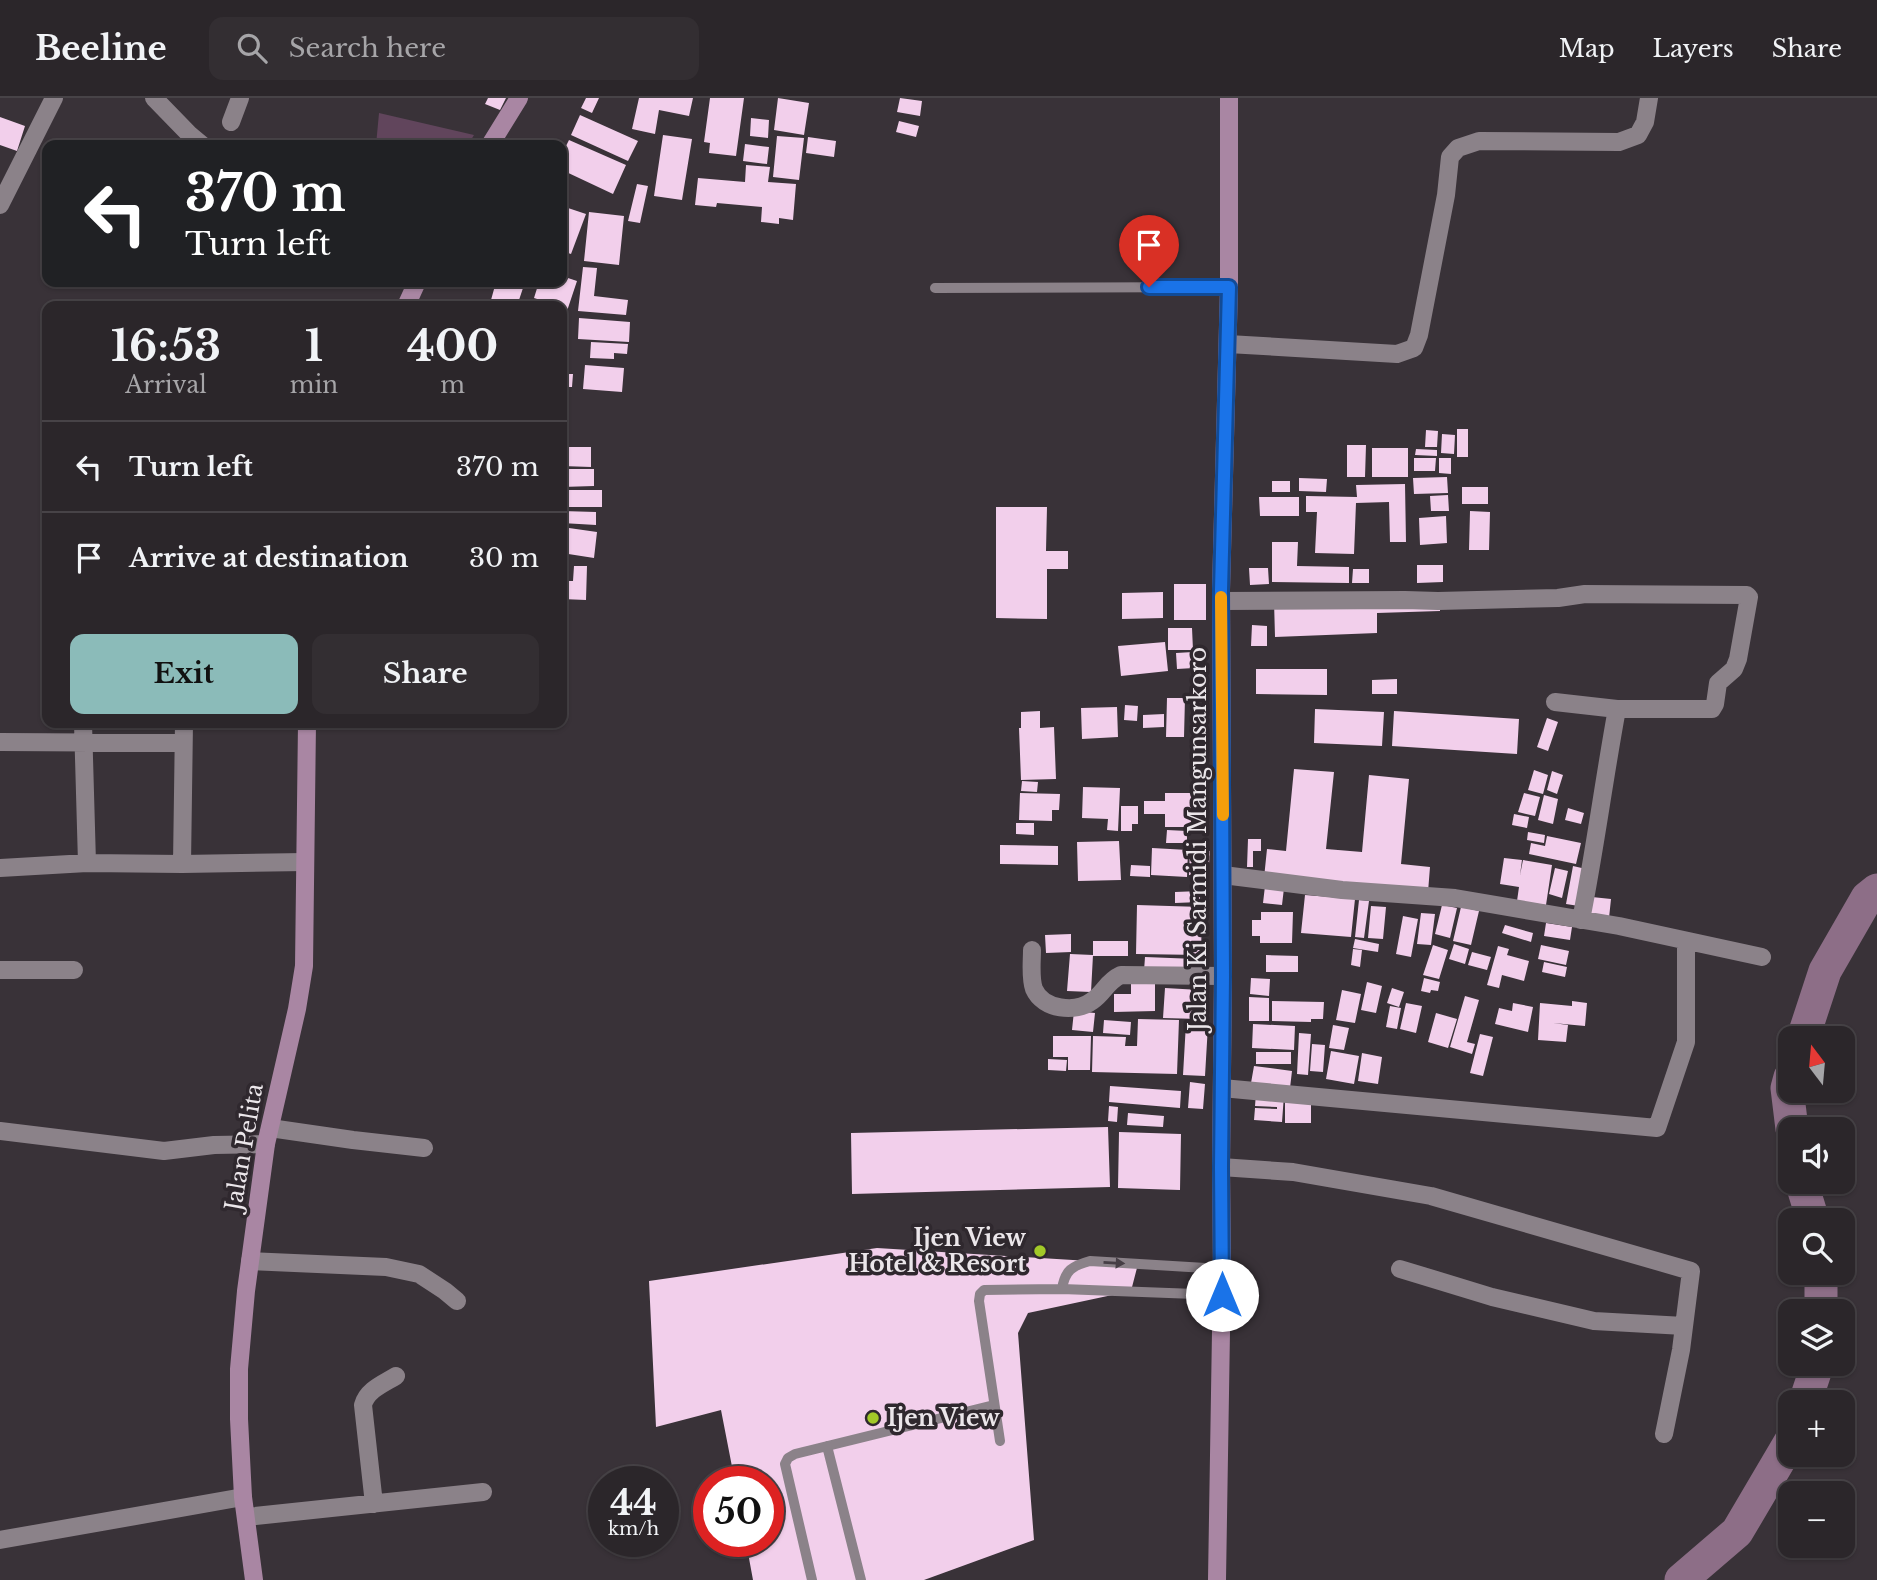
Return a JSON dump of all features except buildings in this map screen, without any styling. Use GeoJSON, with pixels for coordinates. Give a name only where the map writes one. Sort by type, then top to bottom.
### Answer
{"type":"FeatureCollection","features":[{"type":"Feature","properties":{"kind":"main road"},"geometry":{"type":"LineString","coordinates":[[493,140],[519,98]]}},
{"type":"Feature","properties":{"kind":"main road","name":"Jalan Ki Sarmidi Mangunsarkoro"},"geometry":{"type":"LineString","coordinates":[[1217,1580],[1222,1295],[1222,601],[1229,287],[1229,98]]}},
{"type":"Feature","properties":{"kind":"main road","name":"Jalan Pelita"},"geometry":{"type":"LineString","coordinates":[[254,1580],[243,1497],[239,1368],[250,1261],[268,1136],[304,966],[307,728]]}},
{"type":"Feature","properties":{"kind":"street"},"geometry":{"type":"LineString","coordinates":[[0,205],[54,98]]}},
{"type":"Feature","properties":{"kind":"street"},"geometry":{"type":"LineString","coordinates":[[154,98],[196,140]]}},
{"type":"Feature","properties":{"kind":"street"},"geometry":{"type":"LineString","coordinates":[[231,122],[240,98]]}},
{"type":"Feature","properties":{"kind":"street"},"geometry":{"type":"LineString","coordinates":[[1228,344],[1397,354],[1414,348],[1419,335],[1446,195],[1450,157],[1458,148],[1479,141],[1619,142],[1638,135],[1645,122],[1649,98]]}},
{"type":"Feature","properties":{"kind":"street"},"geometry":{"type":"LineString","coordinates":[[1222,601],[1438,601],[1558,598],[1585,594],[1748,596],[1738,659],[1731,673],[1718,683],[1712,709],[1617,709],[1555,702]]}},
{"type":"Feature","properties":{"kind":"street"},"geometry":{"type":"LineString","coordinates":[[1581,920],[1594,858],[1603,784],[1617,709]]}},
{"type":"Feature","properties":{"kind":"street"},"geometry":{"type":"LineString","coordinates":[[83,728],[88,863]]}},
{"type":"Feature","properties":{"kind":"street"},"geometry":{"type":"LineString","coordinates":[[182,864],[184,728]]}},
{"type":"Feature","properties":{"kind":"street"},"geometry":{"type":"LineString","coordinates":[[0,742],[183,743]]}},
{"type":"Feature","properties":{"kind":"street"},"geometry":{"type":"LineString","coordinates":[[0,868],[88,863],[305,862]]}},
{"type":"Feature","properties":{"kind":"street"},"geometry":{"type":"LineString","coordinates":[[1223,875],[1342,890],[1455,898],[1619,926],[1762,957]]}},
{"type":"Feature","properties":{"kind":"street"},"geometry":{"type":"LineString","coordinates":[[1222,1088],[1657,1128],[1686,1042],[1686,941]]}},
{"type":"Feature","properties":{"kind":"street"},"geometry":{"type":"LineString","coordinates":[[1032,950],[1034,989],[1043,1001],[1067,1008],[1091,1002],[1111,980],[1121,975],[1223,976]]}},
{"type":"Feature","properties":{"kind":"street"},"geometry":{"type":"LineString","coordinates":[[0,970],[74,970]]}},
{"type":"Feature","properties":{"kind":"street"},"geometry":{"type":"LineString","coordinates":[[0,1132],[164,1151],[268,1136],[353,1140],[424,1148]]}},
{"type":"Feature","properties":{"kind":"street"},"geometry":{"type":"LineString","coordinates":[[1221,1167],[1293,1172],[1430,1196],[1691,1270],[1684,1326],[1664,1434]]}},
{"type":"Feature","properties":{"kind":"street"},"geometry":{"type":"LineString","coordinates":[[250,1261],[386,1267],[419,1274],[457,1301]]}},
{"type":"Feature","properties":{"kind":"street"},"geometry":{"type":"LineString","coordinates":[[1400,1269],[1492,1297],[1594,1321],[1684,1326]]}},
{"type":"Feature","properties":{"kind":"street"},"geometry":{"type":"LineString","coordinates":[[374,1504],[363,1405],[365,1398],[375,1389],[396,1376]]}},
{"type":"Feature","properties":{"kind":"street"},"geometry":{"type":"LineString","coordinates":[[246,1517],[483,1492]]}},
{"type":"Feature","properties":{"kind":"street"},"geometry":{"type":"LineString","coordinates":[[0,1540],[243,1497]]}},
{"type":"Feature","properties":{"kind":"lane"},"geometry":{"type":"LineString","coordinates":[[936,288],[1229,287]]}},
{"type":"Feature","properties":{"kind":"lane"},"geometry":{"type":"LineString","coordinates":[[1062,1289],[1064,1278],[1070,1269],[1090,1261],[1222,1269]]}},
{"type":"Feature","properties":{"kind":"lane"},"geometry":{"type":"LineString","coordinates":[[1000,1440],[979,1301],[984,1290],[1062,1289],[1222,1295]]}},
{"type":"Feature","properties":{"kind":"lane"},"geometry":{"type":"LineString","coordinates":[[812,1580],[785,1464],[788,1458],[795,1454],[994,1405]]}},
{"type":"Feature","properties":{"kind":"lane"},"geometry":{"type":"LineString","coordinates":[[827,1446],[861,1580]]}},
{"type":"Feature","properties":{"kind":"shaded area"},"geometry":{"type":"Polygon","coordinates":[[[379,113],[474,135],[471,140],[376,140],[379,113]]]}},
{"type":"Feature","properties":{"kind":"waterway"},"geometry":{"type":"LineString","coordinates":[[1807,1026],[1825,971],[1867,898],[1877,890]]}},
{"type":"Feature","properties":{"kind":"waterway"},"geometry":{"type":"LineString","coordinates":[[1789,1103],[1791,1117]]}},
{"type":"Feature","properties":{"kind":"waterway"},"geometry":{"type":"LineString","coordinates":[[1805,1194],[1809,1208]]}},
{"type":"Feature","properties":{"kind":"waterway"},"geometry":{"type":"LineString","coordinates":[[1821,1285],[1821,1299]]}},
{"type":"Feature","properties":{"kind":"waterway"},"geometry":{"type":"LineString","coordinates":[[1809,1390],[1814,1376]]}},
{"type":"Feature","properties":{"kind":"waterway"},"geometry":{"type":"LineString","coordinates":[[1681,1580],[1737,1532],[1778,1462]]}},
{"type":"Feature","properties":{"kind":"slow traffic"},"geometry":{"type":"LineString","coordinates":[[1221,597],[1223,815]]}},
{"type":"Feature","properties":{"kind":"place","name":"Ijen View Hotel & Resort"},"geometry":{"type":"Point","coordinates":[1040,1251]}},
{"type":"Feature","properties":{"kind":"place","name":"Ijen View"},"geometry":{"type":"Point","coordinates":[873,1418]}},
{"type":"Feature","properties":{"kind":"route"},"geometry":{"type":"LineString","coordinates":[[1149,287],[1229,287],[1221,590],[1222,1295]]}}]}
